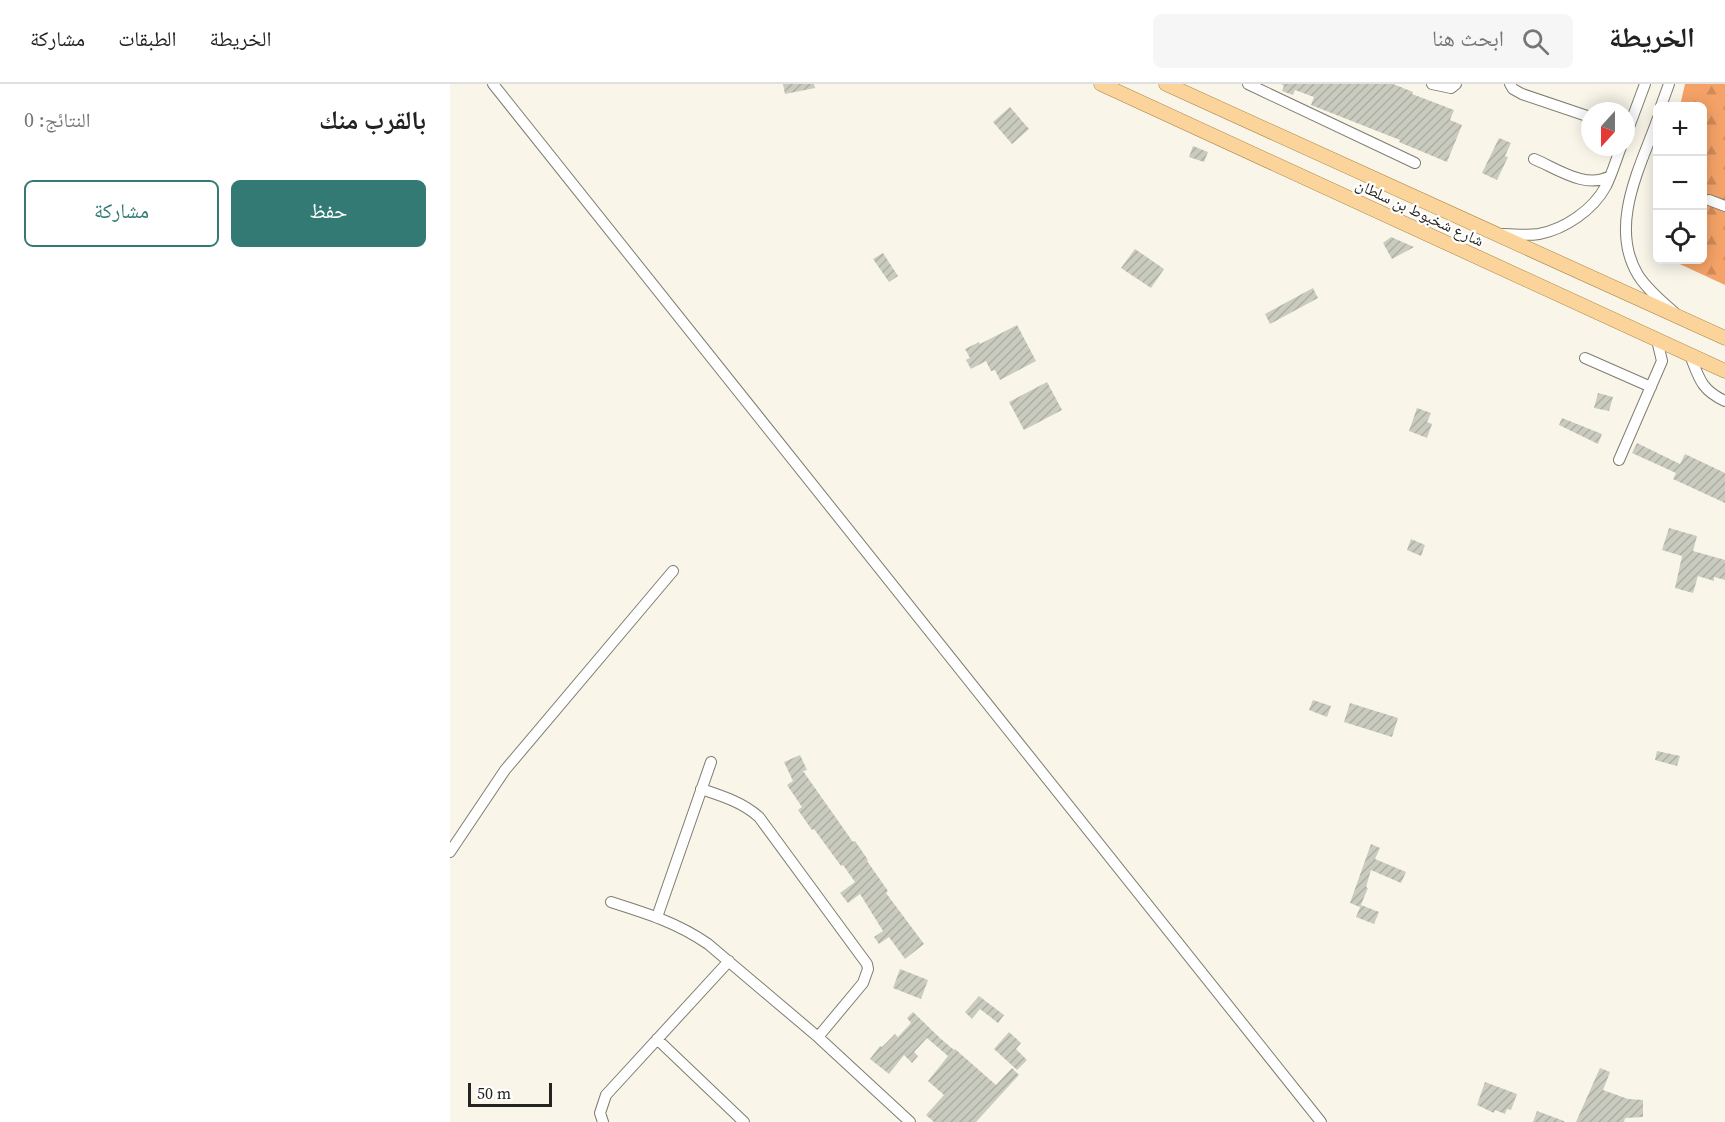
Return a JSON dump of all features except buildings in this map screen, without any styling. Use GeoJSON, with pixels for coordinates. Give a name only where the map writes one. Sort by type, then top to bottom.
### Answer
{"type":"FeatureCollection","features":[{"type":"Feature","properties":{"kind":"main road","name":"شارع شخبوط بن سلطان"},"geometry":{"type":"LineString","coordinates":[[1101,84],[1725,370]]}},
{"type":"Feature","properties":{"kind":"main road","name":"شارع شخبوط بن سلطان"},"geometry":{"type":"LineString","coordinates":[[1166,84],[1725,338]]}},
{"type":"Feature","properties":{"kind":"street"},"geometry":{"type":"LineString","coordinates":[[493,84],[1321,1122]]}},
{"type":"Feature","properties":{"kind":"street"},"geometry":{"type":"LineString","coordinates":[[1248,84],[1415,163]]}},
{"type":"Feature","properties":{"kind":"street"},"geometry":{"type":"LineString","coordinates":[[1432,84],[1451,88],[1456,84]]}},
{"type":"Feature","properties":{"kind":"street"},"geometry":{"type":"LineString","coordinates":[[1510,84],[1522,94],[1581,114]]}},
{"type":"Feature","properties":{"kind":"street"},"geometry":{"type":"LineString","coordinates":[[1635,110],[1645,84]]}},
{"type":"Feature","properties":{"kind":"street"},"geometry":{"type":"LineString","coordinates":[[1663,102],[1669,84]]}},
{"type":"Feature","properties":{"kind":"street"},"geometry":{"type":"LineString","coordinates":[[1653,132],[1630,197],[1626,217],[1626,236],[1630,258],[1639,275],[1655,295],[1681,318]]}},
{"type":"Feature","properties":{"kind":"street"},"geometry":{"type":"LineString","coordinates":[[1495,233],[1525,235],[1541,233],[1575,219],[1599,197],[1618,156]]}},
{"type":"Feature","properties":{"kind":"street"},"geometry":{"type":"LineString","coordinates":[[1534,159],[1588,181],[1602,181],[1610,176]]}},
{"type":"Feature","properties":{"kind":"street"},"geometry":{"type":"LineString","coordinates":[[1709,200],[1725,206]]}},
{"type":"Feature","properties":{"kind":"street"},"geometry":{"type":"LineString","coordinates":[[1619,460],[1662,361],[1657,340]]}},
{"type":"Feature","properties":{"kind":"street"},"geometry":{"type":"LineString","coordinates":[[1662,361],[1686,352],[1705,388],[1714,396],[1725,401]]}},
{"type":"Feature","properties":{"kind":"street"},"geometry":{"type":"LineString","coordinates":[[1585,358],[1651,387]]}},
{"type":"Feature","properties":{"kind":"street"},"geometry":{"type":"LineString","coordinates":[[450,852],[505,770],[673,571]]}},
{"type":"Feature","properties":{"kind":"street"},"geometry":{"type":"LineString","coordinates":[[657,916],[711,762]]}},
{"type":"Feature","properties":{"kind":"street"},"geometry":{"type":"LineString","coordinates":[[701,789],[733,800],[747,807],[759,817],[867,964],[868,969],[863,983],[818,1037]]}},
{"type":"Feature","properties":{"kind":"street"},"geometry":{"type":"LineString","coordinates":[[611,902],[657,916],[692,933],[729,961],[818,1037],[910,1122]]}},
{"type":"Feature","properties":{"kind":"street"},"geometry":{"type":"LineString","coordinates":[[603,1122],[600,1113],[606,1095],[729,961]]}},
{"type":"Feature","properties":{"kind":"street"},"geometry":{"type":"LineString","coordinates":[[657,1040],[744,1122]]}},
{"type":"Feature","properties":{"kind":"street"},"geometry":{"type":"LineString","coordinates":[[726,1122],[735,1113]]}},
{"type":"Feature","properties":{"kind":"green space"},"geometry":{"type":"Polygon","coordinates":[[[1685,84],[1725,84],[1725,285],[1680,264],[1707,264],[1707,102],[1681,102],[1685,84]]]}}]}
